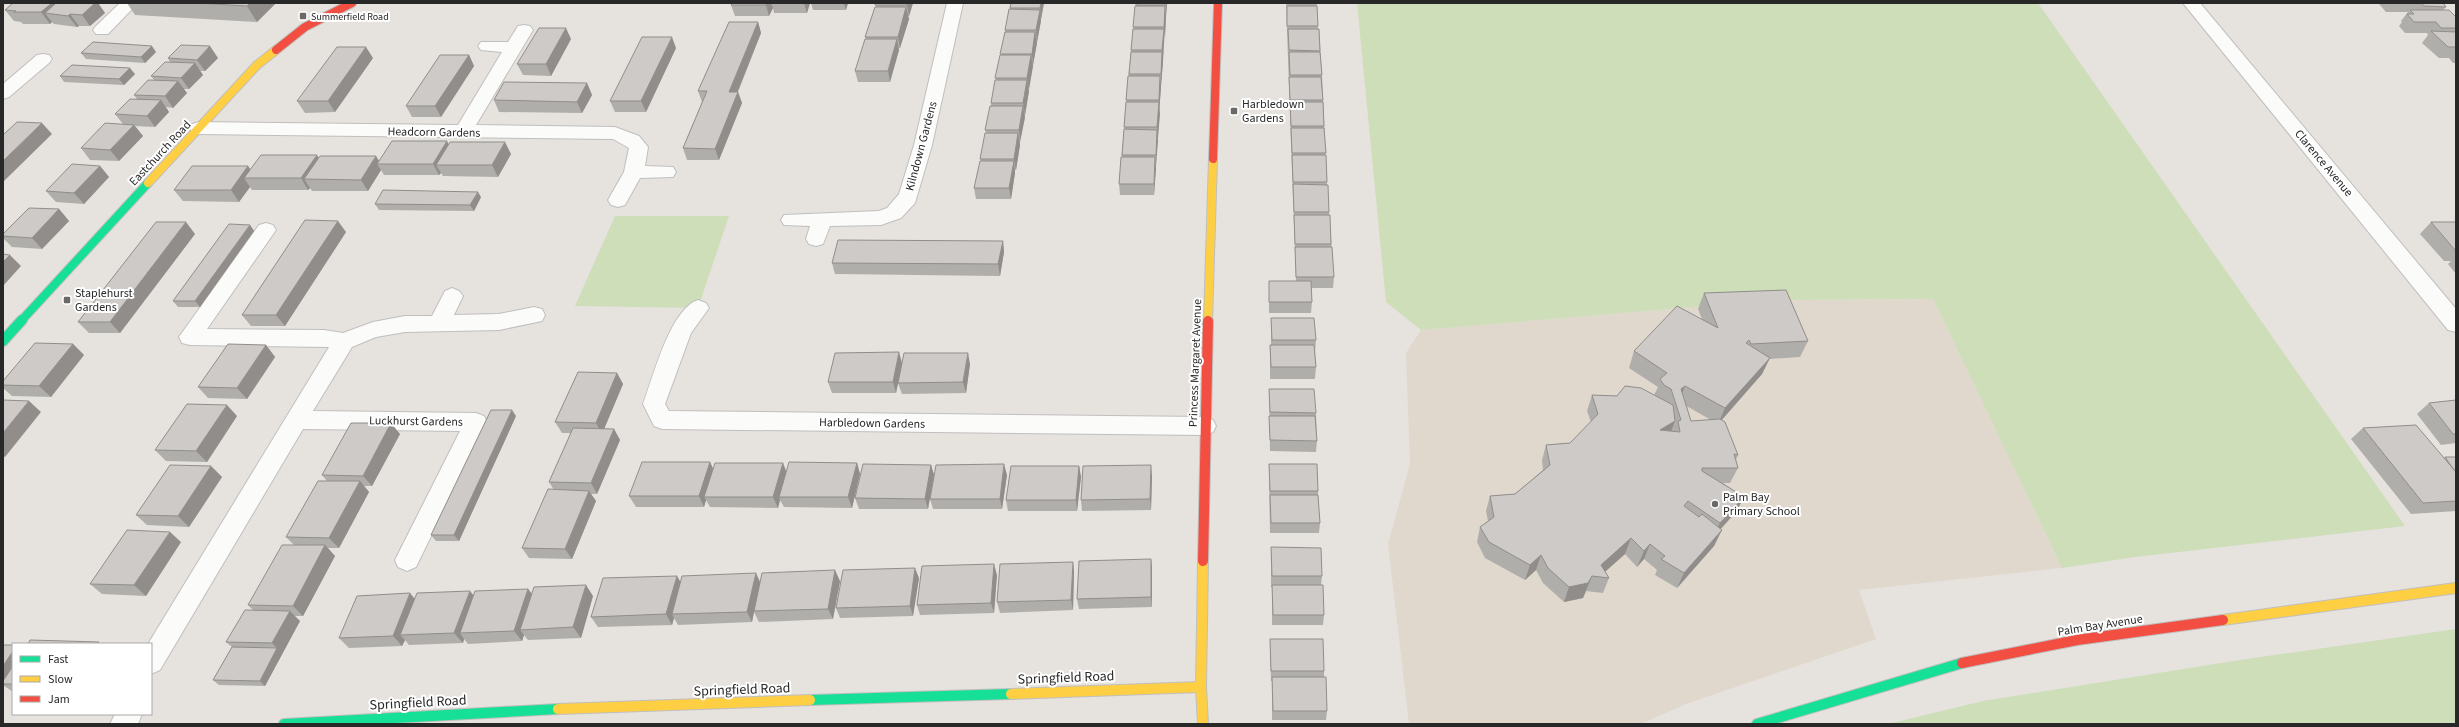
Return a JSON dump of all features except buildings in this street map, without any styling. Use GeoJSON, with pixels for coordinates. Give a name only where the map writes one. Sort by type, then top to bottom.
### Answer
{"type":"FeatureCollection","features":[{"type":"Feature","properties":{"kind":"main road","name":"Eastchurch Road"},"geometry":{"type":"LineString","coordinates":[[3,341],[257,65],[305,27],[352,3]]}},
{"type":"Feature","properties":{"kind":"main road","name":"Princess Margaret Avenue"},"geometry":{"type":"LineString","coordinates":[[1204,724],[1201,687],[1205,426],[1218,3]]}},
{"type":"Feature","properties":{"kind":"main road","name":"Palm Bay Avenue"},"geometry":{"type":"LineString","coordinates":[[1756,724],[1953,665],[1999,655],[2077,640],[2456,588]]}},
{"type":"Feature","properties":{"kind":"main road","name":"Springfield Road"},"geometry":{"type":"LineString","coordinates":[[284,724],[427,720],[1201,687]]}},
{"type":"Feature","properties":{"kind":"street"},"geometry":{"type":"LineString","coordinates":[[102,30],[130,3]]}},
{"type":"Feature","properties":{"kind":"street","name":"Kilndown Gardens"},"geometry":{"type":"LineString","coordinates":[[791,220],[881,218],[894,213],[904,203],[923,145],[955,3]]}},
{"type":"Feature","properties":{"kind":"street","name":"Clarence Avenue"},"geometry":{"type":"LineString","coordinates":[[2191,3],[2456,324]]}},
{"type":"Feature","properties":{"kind":"street"},"geometry":{"type":"LineString","coordinates":[[463,132],[524,30]]}},
{"type":"Feature","properties":{"kind":"street"},"geometry":{"type":"LineString","coordinates":[[487,46],[514,47]]}},
{"type":"Feature","properties":{"kind":"street"},"geometry":{"type":"LineString","coordinates":[[3,93],[42,59]]}},
{"type":"Feature","properties":{"kind":"street","name":"Headcorn Gardens"},"geometry":{"type":"LineString","coordinates":[[199,128],[614,133],[632,140],[639,147],[634,172],[618,200]]}},
{"type":"Feature","properties":{"kind":"street"},"geometry":{"type":"LineString","coordinates":[[634,172],[666,172]]}},
{"type":"Feature","properties":{"kind":"street"},"geometry":{"type":"LineString","coordinates":[[816,239],[822,220]]}},
{"type":"Feature","properties":{"kind":"street"},"geometry":{"type":"LineString","coordinates":[[266,230],[190,337],[324,338],[344,341],[373,330],[405,324],[440,322],[499,322],[534,316]]}},
{"type":"Feature","properties":{"kind":"street"},"geometry":{"type":"LineString","coordinates":[[440,322],[452,296]]}},
{"type":"Feature","properties":{"kind":"street","name":"Harbledown Gardens"},"geometry":{"type":"LineString","coordinates":[[698,308],[681,330],[654,404],[662,420],[980,425],[1205,426]]}},
{"type":"Feature","properties":{"kind":"street"},"geometry":{"type":"LineString","coordinates":[[152,660],[344,341]]}},
{"type":"Feature","properties":{"kind":"street","name":"Luckhurst Gardens"},"geometry":{"type":"LineString","coordinates":[[297,420],[476,422],[407,560]]}},
{"type":"Feature","properties":{"kind":"street"},"geometry":{"type":"LineString","coordinates":[[124,724],[128,715]]}},
{"type":"Feature","properties":{"kind":"shaded area","name":"Palm Bay Primary School"},"geometry":{"type":"Polygon","coordinates":[[[1933,299],[2062,568],[1859,590],[1876,639],[1686,704],[1641,724],[1409,724],[1388,544],[1410,464],[1406,353],[1421,330],[1777,300],[1933,299]]]}},
{"type":"Feature","properties":{"kind":"green space"},"geometry":{"type":"Polygon","coordinates":[[[1357,3],[2038,3],[2405,526],[2135,557],[2062,568],[1933,299],[1777,300],[1421,330],[1386,302],[1357,3]]]}},
{"type":"Feature","properties":{"kind":"green space"},"geometry":{"type":"Polygon","coordinates":[[[615,216],[729,216],[698,308],[575,306],[615,216]]]}},
{"type":"Feature","properties":{"kind":"green space"},"geometry":{"type":"Polygon","coordinates":[[[2456,629],[2456,724],[1888,724],[1983,701],[2240,660],[2456,629]]]}},
{"type":"Feature","properties":{"kind":"traffic: fast"},"geometry":{"type":"LineString","coordinates":[[3,341],[148,183]]}},
{"type":"Feature","properties":{"kind":"traffic: fast"},"geometry":{"type":"LineString","coordinates":[[1757,724],[1962,663]]}},
{"type":"Feature","properties":{"kind":"traffic: fast"},"geometry":{"type":"LineString","coordinates":[[810,700],[1011,694]]}},
{"type":"Feature","properties":{"kind":"traffic: fast"},"geometry":{"type":"LineString","coordinates":[[284,724],[558,709]]}},
{"type":"Feature","properties":{"kind":"traffic: slow"},"geometry":{"type":"LineString","coordinates":[[148,183],[257,65],[276,50]]}},
{"type":"Feature","properties":{"kind":"traffic: slow"},"geometry":{"type":"LineString","coordinates":[[1208,321],[1213,159]]}},
{"type":"Feature","properties":{"kind":"traffic: slow"},"geometry":{"type":"LineString","coordinates":[[1203,561],[1201,687],[1203,724]]}},
{"type":"Feature","properties":{"kind":"traffic: slow"},"geometry":{"type":"LineString","coordinates":[[2223,620],[2456,588]]}},
{"type":"Feature","properties":{"kind":"traffic: slow"},"geometry":{"type":"LineString","coordinates":[[1011,694],[1201,687]]}},
{"type":"Feature","properties":{"kind":"traffic: slow"},"geometry":{"type":"LineString","coordinates":[[558,709],[810,700]]}},
{"type":"Feature","properties":{"kind":"traffic: jam"},"geometry":{"type":"LineString","coordinates":[[276,50],[305,27],[352,3]]}},
{"type":"Feature","properties":{"kind":"traffic: jam"},"geometry":{"type":"LineString","coordinates":[[1213,159],[1218,3]]}},
{"type":"Feature","properties":{"kind":"traffic: jam"},"geometry":{"type":"LineString","coordinates":[[1203,561],[1208,321]]}},
{"type":"Feature","properties":{"kind":"traffic: jam"},"geometry":{"type":"LineString","coordinates":[[1962,663],[2077,640],[2223,620]]}},
{"type":"Feature","properties":{"kind":"place","name":"Summerfield Road"},"geometry":{"type":"Point","coordinates":[303,16]}},
{"type":"Feature","properties":{"kind":"place","name":"Harbledown Gardens"},"geometry":{"type":"Point","coordinates":[1234,111]}},
{"type":"Feature","properties":{"kind":"place","name":"Staplehurst Gardens"},"geometry":{"type":"Point","coordinates":[67,300]}},
{"type":"Feature","properties":{"kind":"place","name":"Palm Bay Primary School"},"geometry":{"type":"Point","coordinates":[1715,504]}}]}
